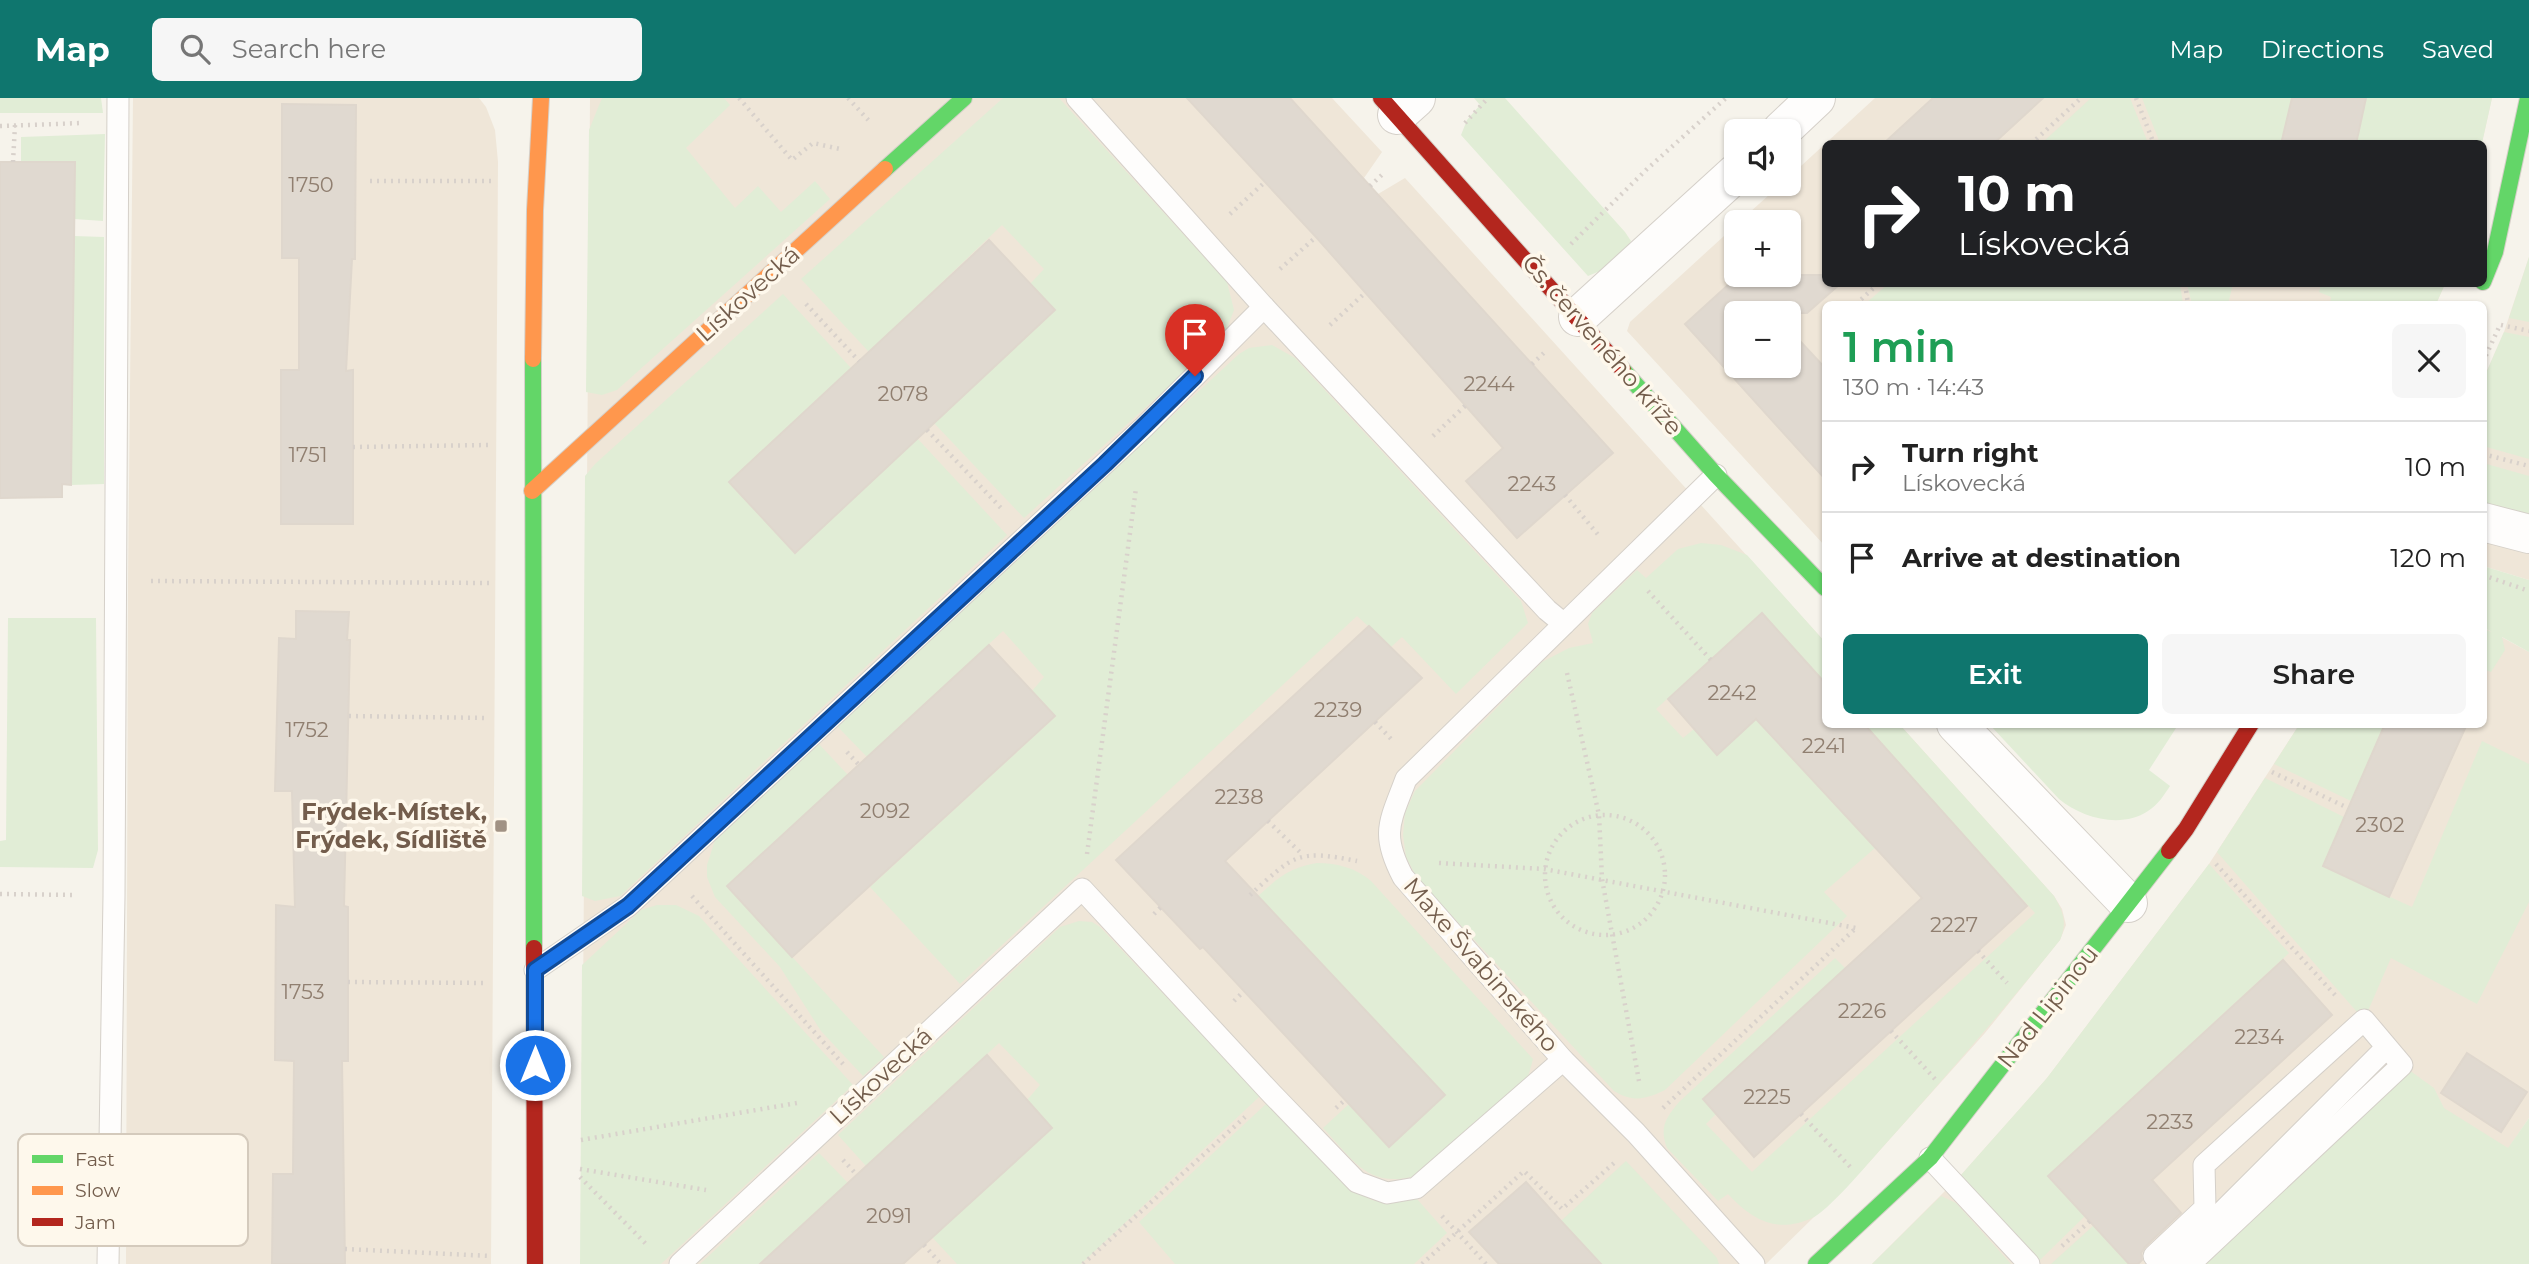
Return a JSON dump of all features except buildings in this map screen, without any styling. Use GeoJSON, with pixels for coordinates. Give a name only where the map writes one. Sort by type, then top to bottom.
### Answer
{"type":"FeatureCollection","features":[{"type":"Feature","properties":{"kind":"street"},"geometry":{"type":"LineString","coordinates":[[535,1264],[532,491],[535,210],[541,98]]}},
{"type":"Feature","properties":{"kind":"street","name":"Lískovecká"},"geometry":{"type":"LineString","coordinates":[[532,491],[964,98]]}},
{"type":"Feature","properties":{"kind":"street"},"geometry":{"type":"LineString","coordinates":[[1794,119],[1816,98]]}},
{"type":"Feature","properties":{"kind":"street"},"geometry":{"type":"LineString","coordinates":[[2487,273],[2495,253],[2528,98]]}},
{"type":"Feature","properties":{"kind":"street","name":"Čs. červeného kříže"},"geometry":{"type":"LineString","coordinates":[[1398,104],[1716,475],[1822,585]]}},
{"type":"Feature","properties":{"kind":"street"},"geometry":{"type":"LineString","coordinates":[[1578,317],[1724,184]]}},
{"type":"Feature","properties":{"kind":"street"},"geometry":{"type":"LineString","coordinates":[[2487,523],[2529,534]]}},
{"type":"Feature","properties":{"kind":"street"},"geometry":{"type":"LineString","coordinates":[[1960,728],[2128,903]]}},
{"type":"Feature","properties":{"kind":"street","name":"Nad Lipinou"},"geometry":{"type":"LineString","coordinates":[[1816,1264],[1930,1158],[2186,829],[2249,728]]}},
{"type":"Feature","properties":{"kind":"lane"},"geometry":{"type":"LineString","coordinates":[[110,1134],[118,98]]}},
{"type":"Feature","properties":{"kind":"lane"},"geometry":{"type":"LineString","coordinates":[[1077,98],[1264,307],[1547,610],[1564,624]]}},
{"type":"Feature","properties":{"kind":"lane"},"geometry":{"type":"LineString","coordinates":[[535,970],[628,906],[1144,427],[1264,307]]}},
{"type":"Feature","properties":{"kind":"lane","name":"Maxe Švabinského"},"geometry":{"type":"LineString","coordinates":[[1716,475],[1406,779],[1387,831],[1394,860],[1404,877],[1563,1060],[1636,1133],[1754,1264]]}},
{"type":"Feature","properties":{"kind":"lane"},"geometry":{"type":"LineString","coordinates":[[1082,889],[1357,1182],[1387,1193],[1416,1188],[1563,1060]]}},
{"type":"Feature","properties":{"kind":"lane","name":"Lískovecká"},"geometry":{"type":"LineString","coordinates":[[680,1264],[1082,889]]}},
{"type":"Feature","properties":{"kind":"lane"},"geometry":{"type":"LineString","coordinates":[[2161,1264],[2154,1256],[2205,1208],[2204,1165],[2364,1020],[2402,1065],[2190,1264]]}},
{"type":"Feature","properties":{"kind":"lane"},"geometry":{"type":"LineString","coordinates":[[2170,1264],[2385,1049]]}},
{"type":"Feature","properties":{"kind":"lane"},"geometry":{"type":"LineString","coordinates":[[1930,1158],[2029,1264]]}},
{"type":"Feature","properties":{"kind":"lane"},"geometry":{"type":"LineString","coordinates":[[108,1246],[108,1264]]}},
{"type":"Feature","properties":{"kind":"path"},"geometry":{"type":"LineString","coordinates":[[739,98],[792,160]]}},
{"type":"Feature","properties":{"kind":"path"},"geometry":{"type":"LineString","coordinates":[[1464,127],[1467,120],[1488,98]]}},
{"type":"Feature","properties":{"kind":"path"},"geometry":{"type":"LineString","coordinates":[[1565,250],[1646,170],[1726,98]]}},
{"type":"Feature","properties":{"kind":"path"},"geometry":{"type":"LineString","coordinates":[[2035,140],[2081,98]]}},
{"type":"Feature","properties":{"kind":"path"},"geometry":{"type":"LineString","coordinates":[[2136,98],[2152,140]]}},
{"type":"Feature","properties":{"kind":"path"},"geometry":{"type":"LineString","coordinates":[[0,126],[118,122]]}},
{"type":"Feature","properties":{"kind":"path"},"geometry":{"type":"LineString","coordinates":[[13,162],[15,125]]}},
{"type":"Feature","properties":{"kind":"path"},"geometry":{"type":"LineString","coordinates":[[370,181],[494,181]]}},
{"type":"Feature","properties":{"kind":"path"},"geometry":{"type":"LineString","coordinates":[[1203,239],[1265,182]]}},
{"type":"Feature","properties":{"kind":"path"},"geometry":{"type":"LineString","coordinates":[[1264,307],[1272,276],[1316,237]]}},
{"type":"Feature","properties":{"kind":"path"},"geometry":{"type":"LineString","coordinates":[[775,270],[859,361]]}},
{"type":"Feature","properties":{"kind":"path"},"geometry":{"type":"LineString","coordinates":[[1859,301],[1875,287]]}},
{"type":"Feature","properties":{"kind":"path"},"geometry":{"type":"LineString","coordinates":[[1303,349],[1365,293]]}},
{"type":"Feature","properties":{"kind":"path"},"geometry":{"type":"LineString","coordinates":[[2487,315],[2529,331]]}},
{"type":"Feature","properties":{"kind":"path"},"geometry":{"type":"LineString","coordinates":[[1082,889],[1144,427]]}},
{"type":"Feature","properties":{"kind":"path"},"geometry":{"type":"LineString","coordinates":[[927,430],[1028,536]]}},
{"type":"Feature","properties":{"kind":"path"},"geometry":{"type":"LineString","coordinates":[[353,447],[492,445]]}},
{"type":"Feature","properties":{"kind":"path"},"geometry":{"type":"LineString","coordinates":[[2487,455],[2529,466]]}},
{"type":"Feature","properties":{"kind":"path"},"geometry":{"type":"LineString","coordinates":[[2487,576],[2529,591]]}},
{"type":"Feature","properties":{"kind":"path"},"geometry":{"type":"LineString","coordinates":[[116,581],[490,583]]}},
{"type":"Feature","properties":{"kind":"path"},"geometry":{"type":"LineString","coordinates":[[1564,624],[1562,649],[1599,815],[1602,879],[1642,1098],[1636,1133]]}},
{"type":"Feature","properties":{"kind":"path"},"geometry":{"type":"LineString","coordinates":[[349,716],[489,718]]}},
{"type":"Feature","properties":{"kind":"path"},"geometry":{"type":"LineString","coordinates":[[2262,767],[2348,808]]}},
{"type":"Feature","properties":{"kind":"path"},"geometry":{"type":"LineString","coordinates":[[1599,815],[1623,817],[1644,828],[1659,847],[1665,870],[1662,891],[1653,911],[1633,929],[1613,935],[1589,933],[1567,923],[1552,905],[1544,869],[1558,837],[1576,823],[1599,815]]}},
{"type":"Feature","properties":{"kind":"path"},"geometry":{"type":"LineString","coordinates":[[1268,821],[1303,855]]}},
{"type":"Feature","properties":{"kind":"path"},"geometry":{"type":"LineString","coordinates":[[2186,829],[2361,1023]]}},
{"type":"Feature","properties":{"kind":"path"},"geometry":{"type":"LineString","coordinates":[[1250,895],[1281,866],[1303,855],[1329,856],[1366,863],[1394,860],[1544,869],[1856,928]]}},
{"type":"Feature","properties":{"kind":"path"},"geometry":{"type":"LineString","coordinates":[[668,869],[867,1090]]}},
{"type":"Feature","properties":{"kind":"path"},"geometry":{"type":"LineString","coordinates":[[0,894],[114,896]]}},
{"type":"Feature","properties":{"kind":"path"},"geometry":{"type":"LineString","coordinates":[[1978,951],[2013,989]]}},
{"type":"Feature","properties":{"kind":"path"},"geometry":{"type":"LineString","coordinates":[[348,982],[499,983]]}},
{"type":"Feature","properties":{"kind":"path"},"geometry":{"type":"LineString","coordinates":[[1891,1031],[1936,1081]]}},
{"type":"Feature","properties":{"kind":"path"},"geometry":{"type":"LineString","coordinates":[[572,1142],[867,1090]]}},
{"type":"Feature","properties":{"kind":"path"},"geometry":{"type":"LineString","coordinates":[[1083,1264],[1271,1093]]}},
{"type":"Feature","properties":{"kind":"path"},"geometry":{"type":"LineString","coordinates":[[1801,1114],[1854,1171]]}},
{"type":"Feature","properties":{"kind":"path"},"geometry":{"type":"LineString","coordinates":[[656,1254],[571,1167],[751,1198]]}},
{"type":"Feature","properties":{"kind":"path"},"geometry":{"type":"LineString","coordinates":[[1416,1188],[1486,1264]]}},
{"type":"Feature","properties":{"kind":"path"},"geometry":{"type":"LineString","coordinates":[[2053,1255],[2090,1221]]}},
{"type":"Feature","properties":{"kind":"path"},"geometry":{"type":"LineString","coordinates":[[924,1245],[941,1264]]}},
{"type":"Feature","properties":{"kind":"path"},"geometry":{"type":"LineString","coordinates":[[345,1249],[496,1256]]}},
{"type":"Feature","properties":{"kind":"shaded area"},"geometry":{"type":"Polygon","coordinates":[[[133,98],[479,98],[486,107],[495,130],[498,162],[491,1264],[126,1264],[126,1246],[248,1246],[248,1134],[126,1134],[133,98]]]}},
{"type":"Feature","properties":{"kind":"shaded area"},"geometry":{"type":"Polygon","coordinates":[[[590,98],[1332,98],[1382,152],[1364,178],[1378,194],[1405,178],[1822,639],[1822,728],[1903,728],[2054,896],[2062,909],[2066,925],[2060,940],[1985,1033],[1864,1168],[1766,1264],[581,1264],[590,98]]]}},
{"type":"Feature","properties":{"kind":"shaded area"},"geometry":{"type":"Polygon","coordinates":[[[1875,98],[2492,98],[2483,140],[1829,140],[1875,98]]]}},
{"type":"Feature","properties":{"kind":"shaded area"},"geometry":{"type":"Polygon","coordinates":[[[1822,147],[1822,287],[2444,287],[2437,301],[1822,301],[1822,543],[1627,331],[1630,322],[1724,236],[1724,287],[1801,287],[1801,210],[1752,210],[1768,196],[1801,196],[1801,166],[1822,147]]]}},
{"type":"Feature","properties":{"kind":"shaded area"},"geometry":{"type":"Polygon","coordinates":[[[2529,257],[2529,580],[2487,567],[2487,371],[2504,332],[2529,257]]]}},
{"type":"Feature","properties":{"kind":"shaded area"},"geometry":{"type":"Polygon","coordinates":[[[2487,629],[2529,652],[2529,1118],[2508,1149],[2399,1264],[1872,1264],[1961,1175],[2047,1078],[2209,864],[2297,728],[2487,728],[2487,629]]]}},
{"type":"Feature","properties":{"kind":"green space"},"geometry":{"type":"Polygon","coordinates":[[[0,98],[101,98],[103,113],[0,113],[0,98]]]}},
{"type":"Feature","properties":{"kind":"green space"},"geometry":{"type":"Polygon","coordinates":[[[602,98],[724,98],[730,105],[686,148],[735,208],[758,186],[781,212],[815,181],[830,199],[617,390],[602,395],[586,392],[589,130],[602,98]]]}},
{"type":"Feature","properties":{"kind":"green space"},"geometry":{"type":"Polygon","coordinates":[[[1003,98],[1059,98],[1227,282],[1234,310],[1224,336],[1024,518],[934,423],[1055,310],[1030,284],[1044,269],[1002,225],[869,352],[801,279],[1003,98]]]}},
{"type":"Feature","properties":{"kind":"green space"},"geometry":{"type":"Polygon","coordinates":[[[1474,98],[1505,98],[1625,232],[1631,241],[1619,259],[1588,276],[1461,135],[1467,120],[1480,105],[1474,98]]]}},
{"type":"Feature","properties":{"kind":"green space"},"geometry":{"type":"Polygon","coordinates":[[[2091,98],[2130,98],[2147,140],[2045,140],[2091,98]]]}},
{"type":"Feature","properties":{"kind":"green space"},"geometry":{"type":"Polygon","coordinates":[[[2142,98],[2292,98],[2282,140],[2159,140],[2142,98]]]}},
{"type":"Feature","properties":{"kind":"green space"},"geometry":{"type":"Polygon","coordinates":[[[2366,98],[2492,98],[2483,140],[2357,140],[2366,98]]]}},
{"type":"Feature","properties":{"kind":"green space"},"geometry":{"type":"Polygon","coordinates":[[[105,134],[103,221],[74,219],[75,162],[21,162],[21,137],[105,134]]]}},
{"type":"Feature","properties":{"kind":"green space"},"geometry":{"type":"Polygon","coordinates":[[[74,236],[104,237],[104,484],[71,485],[74,236]]]}},
{"type":"Feature","properties":{"kind":"green space"},"geometry":{"type":"Polygon","coordinates":[[[2529,257],[2529,322],[2509,318],[2529,257]]]}},
{"type":"Feature","properties":{"kind":"green space"},"geometry":{"type":"Polygon","coordinates":[[[1885,287],[2180,287],[2183,301],[1868,301],[1885,287]]]}},
{"type":"Feature","properties":{"kind":"green space"},"geometry":{"type":"Polygon","coordinates":[[[2188,287],[2232,287],[2229,301],[2191,301],[2188,287]]]}},
{"type":"Feature","properties":{"kind":"green space"},"geometry":{"type":"Polygon","coordinates":[[[2320,287],[2444,287],[2437,301],[2330,301],[2331,297],[2319,292],[2320,287]]]}},
{"type":"Feature","properties":{"kind":"green space"},"geometry":{"type":"Polygon","coordinates":[[[783,294],[851,368],[729,483],[796,553],[917,438],[1007,535],[620,896],[595,901],[582,896],[585,476],[783,294]]]}},
{"type":"Feature","properties":{"kind":"green space"},"geometry":{"type":"Polygon","coordinates":[[[2504,332],[2529,337],[2529,459],[2487,447],[2487,371],[2504,332]]]}},
{"type":"Feature","properties":{"kind":"green space"},"geometry":{"type":"Polygon","coordinates":[[[1272,345],[1295,358],[1521,601],[1528,623],[1456,694],[1402,637],[1391,647],[1357,616],[960,984],[870,887],[1055,717],[1032,691],[1044,677],[1003,631],[867,757],[837,726],[1239,354],[1249,348],[1272,345]]]}},
{"type":"Feature","properties":{"kind":"green space"},"geometry":{"type":"Polygon","coordinates":[[[2487,464],[2529,476],[2529,515],[2487,504],[2487,464]]]}},
{"type":"Feature","properties":{"kind":"green space"},"geometry":{"type":"Polygon","coordinates":[[[1701,543],[1721,545],[1747,555],[1822,639],[1822,680],[1761,614],[1656,709],[1683,738],[1694,729],[1756,719],[1875,848],[1824,892],[1847,916],[1665,1090],[1634,1098],[1614,1091],[1417,878],[1406,857],[1403,835],[1405,813],[1415,791],[1542,662],[1569,648],[1593,643],[1588,624],[1592,613],[1637,570],[1646,578],[1678,549],[1701,543]]]}},
{"type":"Feature","properties":{"kind":"green space"},"geometry":{"type":"Polygon","coordinates":[[[2487,567],[2529,580],[2529,652],[2502,637],[2505,650],[2491,672],[2487,670],[2487,630],[2492,632],[2487,629],[2487,567]]]}},
{"type":"Feature","properties":{"kind":"green space"},"geometry":{"type":"Polygon","coordinates":[[[8,618],[96,618],[98,850],[93,868],[0,867],[0,841],[6,840],[8,618]]]}},
{"type":"Feature","properties":{"kind":"green space"},"geometry":{"type":"Polygon","coordinates":[[[1867,728],[1903,728],[2054,896],[2064,923],[2060,940],[1857,1177],[1812,1218],[1787,1225],[1776,1224],[1766,1222],[1746,1211],[1728,1194],[1718,1201],[1667,1148],[1665,1123],[1679,1102],[1835,958],[1846,969],[1703,1099],[1716,1114],[1706,1124],[1752,1172],[2035,913],[1867,728]]]}},
{"type":"Feature","properties":{"kind":"green space"},"geometry":{"type":"Polygon","coordinates":[[[1993,728],[2176,728],[2149,770],[2170,786],[2148,811],[2126,819],[2102,819],[2068,806],[1993,728]]]}},
{"type":"Feature","properties":{"kind":"green space"},"geometry":{"type":"Polygon","coordinates":[[[2297,728],[2384,728],[2351,801],[2274,764],[2297,728]]]}},
{"type":"Feature","properties":{"kind":"green space"},"geometry":{"type":"Polygon","coordinates":[[[2482,741],[2529,764],[2529,902],[2477,1004],[2391,958],[2364,1020],[2217,852],[2265,778],[2344,817],[2323,866],[2412,907],[2482,741]]]}},
{"type":"Feature","properties":{"kind":"green space"},"geometry":{"type":"Polygon","coordinates":[[[818,743],[848,775],[727,886],[884,1057],[863,1076],[821,1031],[780,967],[715,897],[707,877],[707,865],[715,840],[818,743]]]}},
{"type":"Feature","properties":{"kind":"green space"},"geometry":{"type":"Polygon","coordinates":[[[1317,863],[1346,867],[1371,881],[1533,1059],[1528,1077],[1415,1176],[1398,1179],[1373,1175],[1353,1160],[1323,1128],[1349,1104],[1389,1147],[1351,996],[1258,896],[1285,874],[1317,863]]]}},
{"type":"Feature","properties":{"kind":"green space"},"geometry":{"type":"Polygon","coordinates":[[[2209,864],[2289,953],[2049,1175],[2085,1216],[2039,1261],[1961,1175],[2047,1078],[2209,864]]]}},
{"type":"Feature","properties":{"kind":"green space"},"geometry":{"type":"Polygon","coordinates":[[[657,905],[676,905],[699,916],[853,1085],[661,1264],[580,1264],[582,965],[641,910],[657,905]]]}},
{"type":"Feature","properties":{"kind":"green space"},"geometry":{"type":"Polygon","coordinates":[[[1079,921],[1092,922],[1100,927],[1260,1096],[1081,1264],[957,1264],[932,1237],[1052,1128],[1027,1100],[1040,1085],[999,1043],[866,1166],[838,1135],[1060,927],[1079,921]]]}},
{"type":"Feature","properties":{"kind":"green space"},"geometry":{"type":"Polygon","coordinates":[[[2402,1065],[2434,1088],[2444,1108],[2508,1148],[2529,1118],[2529,1264],[2190,1264],[2402,1065]]]}},
{"type":"Feature","properties":{"kind":"green space"},"geometry":{"type":"Polygon","coordinates":[[[1267,1103],[1351,1190],[1384,1203],[1417,1199],[1447,1233],[1414,1264],[1175,1264],[1139,1222],[1267,1103]]]}},
{"type":"Feature","properties":{"kind":"green space"},"geometry":{"type":"Polygon","coordinates":[[[819,1153],[848,1183],[760,1264],[700,1264],[819,1153]]]}},
{"type":"Feature","properties":{"kind":"green space"},"geometry":{"type":"Polygon","coordinates":[[[1626,1161],[1717,1258],[1719,1264],[1601,1264],[1561,1221],[1626,1161]]]}},
{"type":"Feature","properties":{"kind":"green space"},"geometry":{"type":"Polygon","coordinates":[[[1941,1196],[1956,1203],[2011,1264],[1872,1264],[1941,1196]]]}},
{"type":"Feature","properties":{"kind":"green space"},"geometry":{"type":"Polygon","coordinates":[[[2094,1225],[2129,1264],[2051,1264],[2094,1225]]]}},
{"type":"Feature","properties":{"kind":"traffic: fast"},"geometry":{"type":"LineString","coordinates":[[885,169],[964,98]]}},
{"type":"Feature","properties":{"kind":"traffic: fast"},"geometry":{"type":"LineString","coordinates":[[2487,272],[2495,252],[2528,98]]}},
{"type":"Feature","properties":{"kind":"traffic: fast"},"geometry":{"type":"LineString","coordinates":[[533,359],[534,948]]}},
{"type":"Feature","properties":{"kind":"traffic: fast"},"geometry":{"type":"LineString","coordinates":[[1623,370],[1716,475],[1822,585]]}},
{"type":"Feature","properties":{"kind":"traffic: fast"},"geometry":{"type":"LineString","coordinates":[[1816,1264],[1930,1158],[2169,851]]}},
{"type":"Feature","properties":{"kind":"traffic: slow"},"geometry":{"type":"LineString","coordinates":[[533,359],[535,210],[541,98]]}},
{"type":"Feature","properties":{"kind":"traffic: slow"},"geometry":{"type":"LineString","coordinates":[[532,491],[885,169]]}},
{"type":"Feature","properties":{"kind":"traffic: jam"},"geometry":{"type":"LineString","coordinates":[[1381,98],[1623,370]]}},
{"type":"Feature","properties":{"kind":"traffic: jam"},"geometry":{"type":"LineString","coordinates":[[2169,851],[2186,829],[2249,728]]}},
{"type":"Feature","properties":{"kind":"traffic: jam"},"geometry":{"type":"LineString","coordinates":[[534,948],[535,1264]]}},
{"type":"Feature","properties":{"kind":"place","name":"Frýdek-Místek, Frýdek, Sídliště"},"geometry":{"type":"Point","coordinates":[501,826]}},
{"type":"Feature","properties":{"kind":"route"},"geometry":{"type":"LineString","coordinates":[[535,1065],[535,970],[628,906],[1105,464],[1195,376]]}}]}
